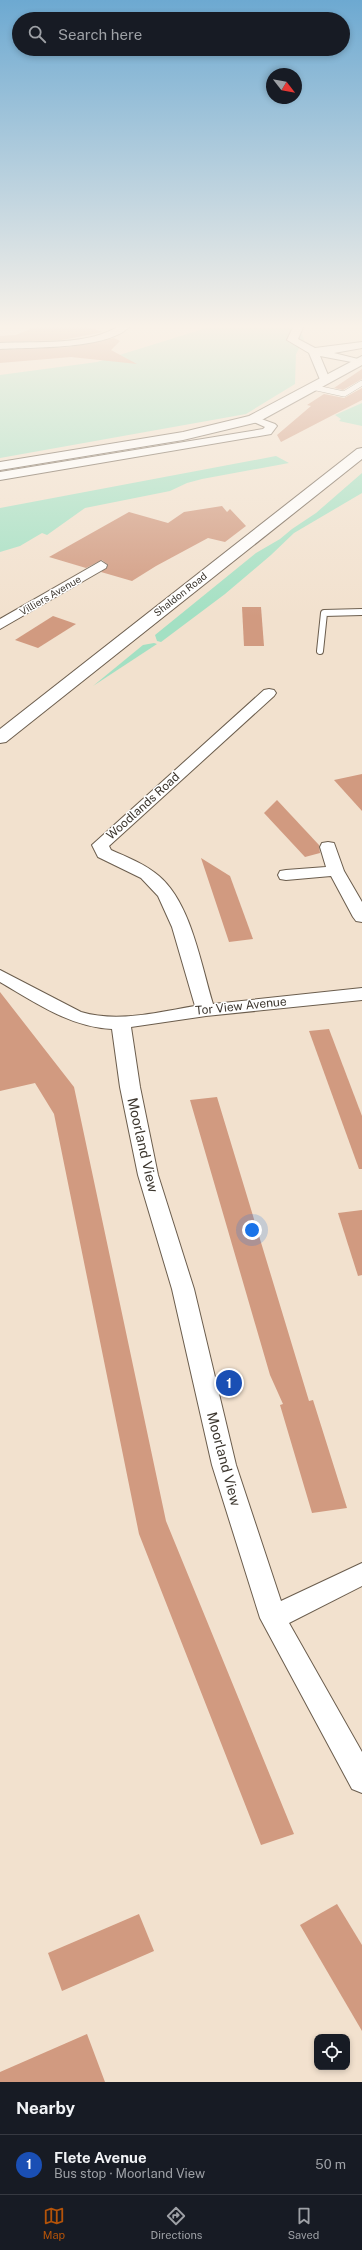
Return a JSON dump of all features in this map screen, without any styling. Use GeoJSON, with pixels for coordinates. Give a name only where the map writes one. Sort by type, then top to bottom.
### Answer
{"type":"FeatureCollection","features":[{"type":"Feature","properties":{"kind":"street"},"geometry":{"type":"LineString","coordinates":[[0,466],[183,436],[240,422]]}},
{"type":"Feature","properties":{"kind":"street"},"geometry":{"type":"LineString","coordinates":[[0,476],[267,432],[271,426],[261,422]]}},
{"type":"Feature","properties":{"kind":"street","name":"Shaldon Road"},"geometry":{"type":"LineString","coordinates":[[0,738],[362,452]]}},
{"type":"Feature","properties":{"kind":"street","name":"Villiers Avenue"},"geometry":{"type":"LineString","coordinates":[[0,625],[101,565]]}},
{"type":"Feature","properties":{"kind":"street","name":"Woodlands Road"},"geometry":{"type":"LineString","coordinates":[[206,1010],[173,906],[158,885],[134,866],[104,853],[100,845],[270,693]]}},
{"type":"Feature","properties":{"kind":"street"},"geometry":{"type":"LineString","coordinates":[[328,847],[336,871],[362,917]]}},
{"type":"Feature","properties":{"kind":"street"},"geometry":{"type":"LineString","coordinates":[[286,875],[336,871]]}},
{"type":"Feature","properties":{"kind":"street","name":"Tor View Avenue"},"geometry":{"type":"LineString","coordinates":[[2,978],[74,1016],[93,1022],[121,1023],[206,1010],[362,996]]}},
{"type":"Feature","properties":{"kind":"street","name":"Moorland View"},"geometry":{"type":"LineString","coordinates":[[121,1023],[130,1087],[148,1175],[183,1289],[224,1465],[273,1618],[362,1780]]}},
{"type":"Feature","properties":{"kind":"street"},"geometry":{"type":"LineString","coordinates":[[273,1618],[362,1574]]}},
{"type":"Feature","properties":{"kind":"lane"},"geometry":{"type":"LineString","coordinates":[[320,651],[324,613],[362,612]]}},
{"type":"Feature","properties":{"kind":"green space"},"geometry":{"type":"Polygon","coordinates":[[[0,422],[200,422],[0,458],[0,422]]]}},
{"type":"Feature","properties":{"kind":"green space"},"geometry":{"type":"Polygon","coordinates":[[[344,422],[362,422],[362,426],[344,422]]]}},
{"type":"Feature","properties":{"kind":"green space"},"geometry":{"type":"Polygon","coordinates":[[[276,456],[289,463],[202,479],[187,483],[170,491],[85,508],[47,535],[42,533],[20,546],[0,552],[0,508],[276,456]]]}},
{"type":"Feature","properties":{"kind":"green space"},"geometry":{"type":"Polygon","coordinates":[[[362,473],[362,493],[294,533],[271,555],[225,594],[161,642],[157,641],[155,635],[256,553],[280,539],[316,513],[362,473]]]}},
{"type":"Feature","properties":{"kind":"green space"},"geometry":{"type":"Polygon","coordinates":[[[154,643],[157,644],[93,686],[143,645],[154,643]]]}},
{"type":"Feature","properties":{"kind":"building"},"geometry":{"type":"Polygon","coordinates":[[[292,422],[319,422],[281,442],[277,435],[292,422]]]}},
{"type":"Feature","properties":{"kind":"building"},"geometry":{"type":"Polygon","coordinates":[[[222,506],[227,512],[230,509],[246,526],[225,542],[208,538],[156,566],[132,581],[101,572],[108,565],[102,560],[86,568],[49,557],[129,512],[168,523],[184,512],[222,506]]]}},
{"type":"Feature","properties":{"kind":"building"},"geometry":{"type":"Polygon","coordinates":[[[242,607],[261,607],[264,646],[244,646],[242,607]]]}},
{"type":"Feature","properties":{"kind":"building"},"geometry":{"type":"Polygon","coordinates":[[[53,616],[76,624],[38,648],[15,640],[53,616]]]}},
{"type":"Feature","properties":{"kind":"building"},"geometry":{"type":"Polygon","coordinates":[[[362,774],[362,811],[334,780],[362,774]]]}},
{"type":"Feature","properties":{"kind":"building"},"geometry":{"type":"Polygon","coordinates":[[[277,800],[319,845],[320,853],[305,857],[264,813],[277,800]]]}},
{"type":"Feature","properties":{"kind":"building"},"geometry":{"type":"Polygon","coordinates":[[[201,858],[230,876],[253,939],[229,942],[201,858]]]}},
{"type":"Feature","properties":{"kind":"building"},"geometry":{"type":"Polygon","coordinates":[[[0,992],[74,1087],[166,1521],[294,1834],[261,1845],[139,1534],[54,1114],[35,1083],[0,1091],[0,992]]]}},
{"type":"Feature","properties":{"kind":"building"},"geometry":{"type":"Polygon","coordinates":[[[329,1029],[362,1116],[362,1169],[359,1169],[309,1031],[329,1029]]]}},
{"type":"Feature","properties":{"kind":"building"},"geometry":{"type":"Polygon","coordinates":[[[217,1097],[309,1401],[313,1400],[347,1508],[312,1513],[280,1405],[283,1404],[270,1375],[190,1100],[217,1097]]]}},
{"type":"Feature","properties":{"kind":"building"},"geometry":{"type":"Polygon","coordinates":[[[362,1210],[362,1275],[358,1276],[338,1213],[362,1210]]]}},
{"type":"Feature","properties":{"kind":"building"},"geometry":{"type":"Polygon","coordinates":[[[337,1904],[362,1945],[362,2031],[300,1925],[337,1904]]]}},
{"type":"Feature","properties":{"kind":"building"},"geometry":{"type":"Polygon","coordinates":[[[139,1914],[154,1951],[62,1991],[48,1953],[139,1914]]]}},
{"type":"Feature","properties":{"kind":"building"},"geometry":{"type":"Polygon","coordinates":[[[87,2034],[105,2082],[0,2082],[0,2072],[87,2034]]]}},
{"type":"Feature","properties":{"kind":"place","name":"Flete Avenue"},"geometry":{"type":"Point","coordinates":[229,1383]}}]}
